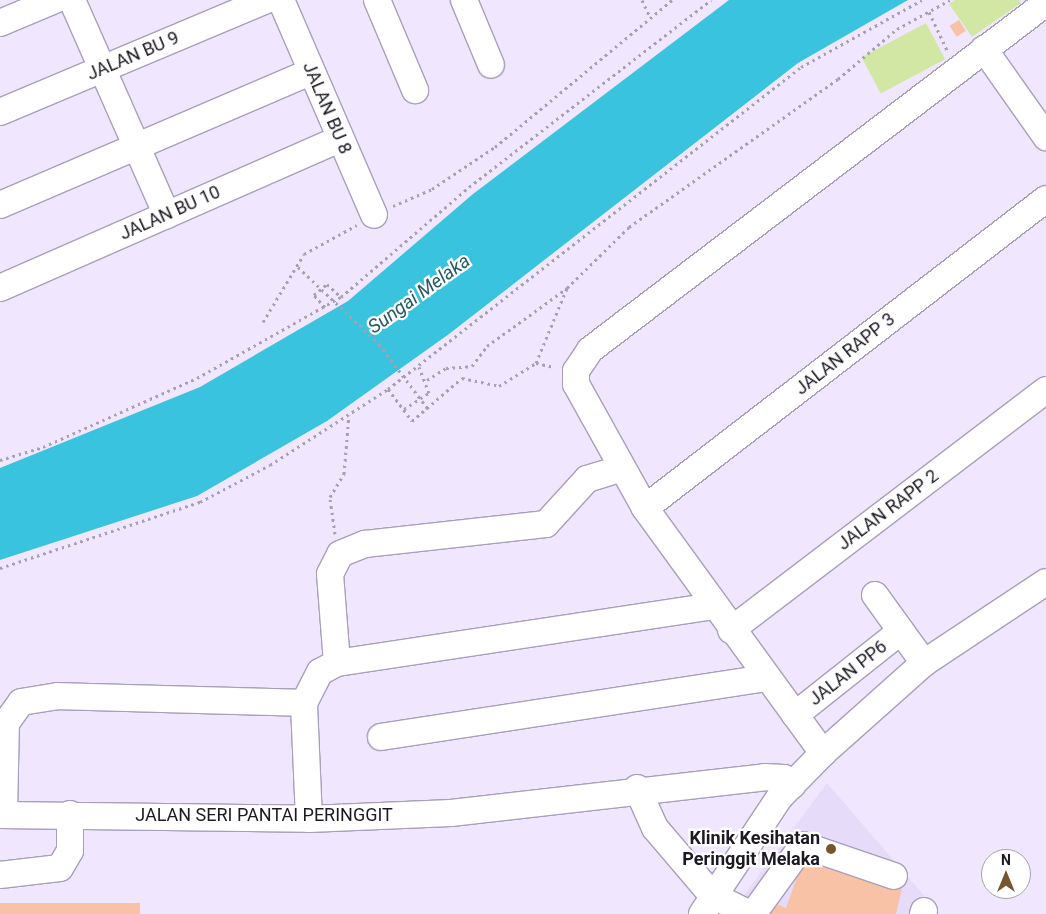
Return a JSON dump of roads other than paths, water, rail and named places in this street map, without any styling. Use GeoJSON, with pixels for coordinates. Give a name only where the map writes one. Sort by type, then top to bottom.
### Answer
{"type":"FeatureCollection","features":[{"type":"Feature","properties":{"kind":"street"},"geometry":{"type":"LineString","coordinates":[[0,23],[55,0]]}},
{"type":"Feature","properties":{"kind":"street"},"geometry":{"type":"LineString","coordinates":[[72,0],[167,215]]}},
{"type":"Feature","properties":{"kind":"street","name":"JALAN BU 9"},"geometry":{"type":"LineString","coordinates":[[0,112],[266,0]]}},
{"type":"Feature","properties":{"kind":"street","name":"JALAN BU 8"},"geometry":{"type":"LineString","coordinates":[[281,0],[339,139],[374,215]]}},
{"type":"Feature","properties":{"kind":"street"},"geometry":{"type":"LineString","coordinates":[[377,0],[415,90]]}},
{"type":"Feature","properties":{"kind":"street"},"geometry":{"type":"LineString","coordinates":[[464,0],[491,66]]}},
{"type":"Feature","properties":{"kind":"street"},"geometry":{"type":"LineString","coordinates":[[823,753],[712,606],[645,508],[576,384],[581,360],[1046,3]]}},
{"type":"Feature","properties":{"kind":"street"},"geometry":{"type":"LineString","coordinates":[[984,49],[1046,137]]}},
{"type":"Feature","properties":{"kind":"street"},"geometry":{"type":"LineString","coordinates":[[0,205],[311,72]]}},
{"type":"Feature","properties":{"kind":"street","name":"JALAN BU 10"},"geometry":{"type":"LineString","coordinates":[[0,288],[339,139]]}},
{"type":"Feature","properties":{"kind":"street","name":"JALAN RAPP 3"},"geometry":{"type":"LineString","coordinates":[[645,508],[1046,199]]}},
{"type":"Feature","properties":{"kind":"street","name":"JALAN RAPP 2"},"geometry":{"type":"LineString","coordinates":[[731,630],[1046,390]]}},
{"type":"Feature","properties":{"kind":"street"},"geometry":{"type":"LineString","coordinates":[[337,663],[330,574],[340,554],[365,544],[546,524],[587,479],[622,468]]}},
{"type":"Feature","properties":{"kind":"street"},"geometry":{"type":"LineString","coordinates":[[707,904],[792,785],[823,753],[924,663],[1046,582]]}},
{"type":"Feature","properties":{"kind":"street"},"geometry":{"type":"LineString","coordinates":[[875,595],[924,663]]}},
{"type":"Feature","properties":{"kind":"street"},"geometry":{"type":"LineString","coordinates":[[309,819],[304,703],[320,672],[337,663],[712,606]]}},
{"type":"Feature","properties":{"kind":"street","name":"JALAN PP6"},"geometry":{"type":"LineString","coordinates":[[795,715],[901,631]]}},
{"type":"Feature","properties":{"kind":"street"},"geometry":{"type":"LineString","coordinates":[[381,737],[766,678]]}},
{"type":"Feature","properties":{"kind":"street"},"geometry":{"type":"LineString","coordinates":[[2,815],[6,723],[21,702],[58,696],[304,703]]}},
{"type":"Feature","properties":{"kind":"street","name":"JALAN SERI PANTAI PERINGGIT"},"geometry":{"type":"LineString","coordinates":[[2,815],[70,814],[309,819],[451,813],[637,788],[776,776],[792,785]]}},
{"type":"Feature","properties":{"kind":"street"},"geometry":{"type":"LineString","coordinates":[[637,788],[655,828],[707,904],[751,914],[803,845],[894,876]]}},
{"type":"Feature","properties":{"kind":"street"},"geometry":{"type":"LineString","coordinates":[[0,875],[60,868],[70,851],[70,814]]}},
{"type":"Feature","properties":{"kind":"water","name":"Sungai Melaka"},"geometry":{"type":"Polygon","coordinates":[[[729,0],[908,0],[798,63],[449,334],[327,421],[197,496],[0,560],[0,468],[200,387],[348,301],[473,194],[729,0]]]}},
{"type":"Feature","properties":{"kind":"place","name":"Klinik Kesihatan Peringgit Melaka"},"geometry":{"type":"Point","coordinates":[831,849]}}]}
